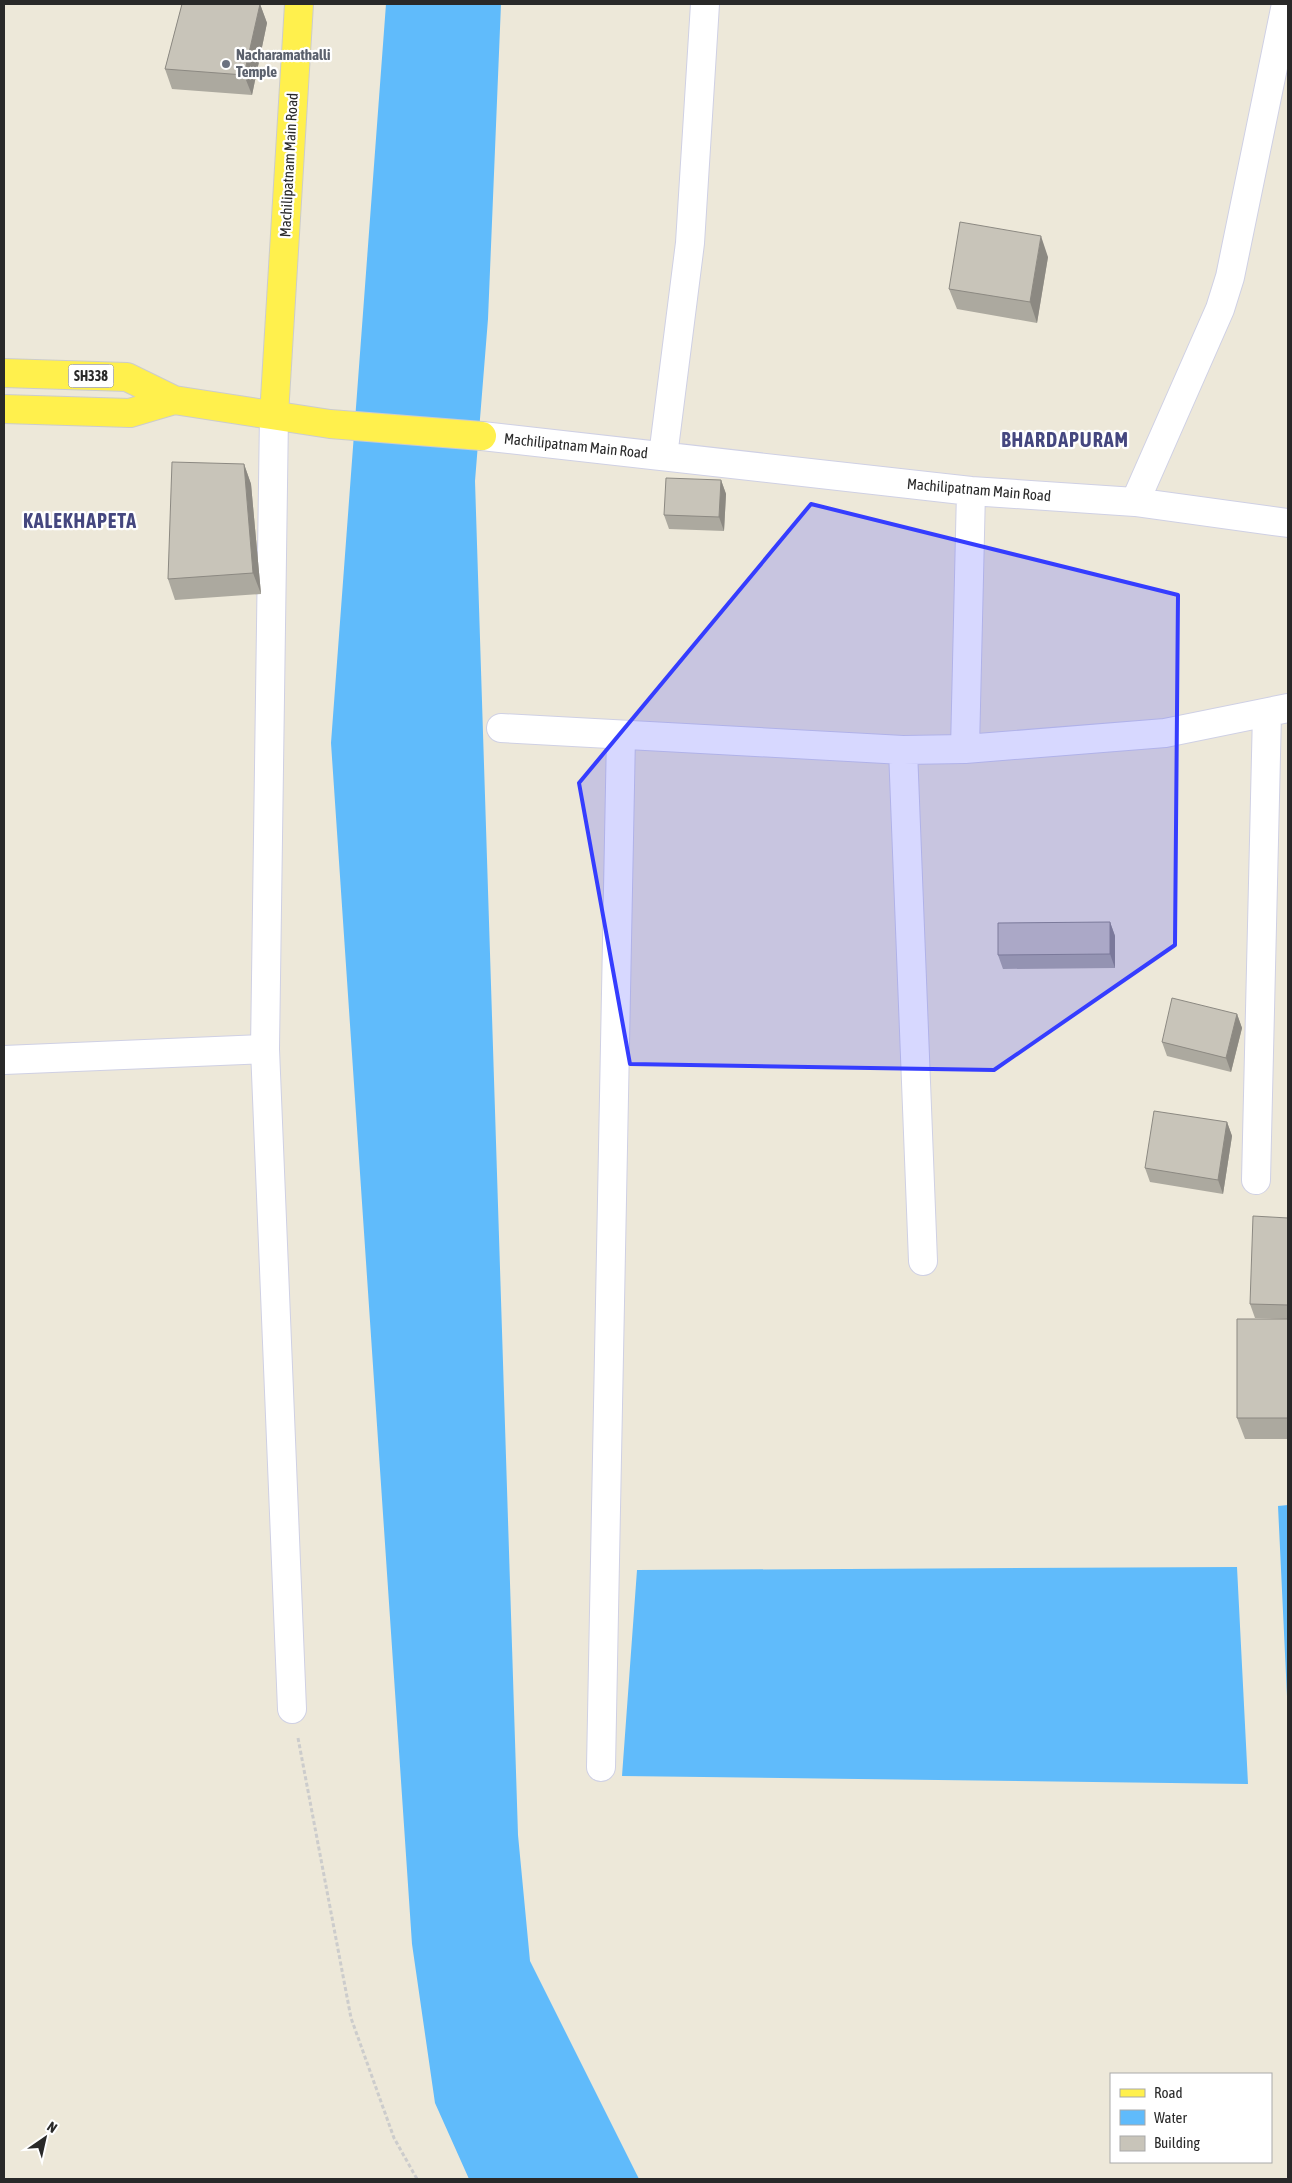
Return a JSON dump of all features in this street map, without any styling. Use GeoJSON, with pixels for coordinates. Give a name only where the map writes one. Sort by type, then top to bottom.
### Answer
{"type":"FeatureCollection","features":[{"type":"Feature","properties":{"kind":"main road","name":"Machilipatnam Main Road"},"geometry":{"type":"LineString","coordinates":[[298,4],[274,415],[330,424],[482,436]]}},
{"type":"Feature","properties":{"kind":"main road","name":"SH338"},"geometry":{"type":"LineString","coordinates":[[4,373],[126,378],[174,400],[274,415]]}},
{"type":"Feature","properties":{"kind":"main road","name":"SH338"},"geometry":{"type":"LineString","coordinates":[[4,408],[130,413],[174,400]]}},
{"type":"Feature","properties":{"kind":"street"},"geometry":{"type":"LineString","coordinates":[[663,456],[690,243],[705,4]]}},
{"type":"Feature","properties":{"kind":"street"},"geometry":{"type":"LineString","coordinates":[[1135,502],[1220,309],[1230,277],[1286,4]]}},
{"type":"Feature","properties":{"kind":"street"},"geometry":{"type":"LineString","coordinates":[[274,415],[265,1048],[292,1709]]}},
{"type":"Feature","properties":{"kind":"street","name":"Machilipatnam Main Road"},"geometry":{"type":"LineString","coordinates":[[482,436],[971,492],[1135,502],[1288,524]]}},
{"type":"Feature","properties":{"kind":"street"},"geometry":{"type":"LineString","coordinates":[[966,748],[971,492]]}},
{"type":"Feature","properties":{"kind":"street"},"geometry":{"type":"LineString","coordinates":[[500,728],[903,750],[966,748],[1165,733],[1278,711],[1256,1180]]}},
{"type":"Feature","properties":{"kind":"street"},"geometry":{"type":"LineString","coordinates":[[601,1767],[621,735]]}},
{"type":"Feature","properties":{"kind":"street"},"geometry":{"type":"LineString","coordinates":[[903,750],[924,1261]]}},
{"type":"Feature","properties":{"kind":"street"},"geometry":{"type":"LineString","coordinates":[[4,1060],[265,1048]]}},
{"type":"Feature","properties":{"kind":"path"},"geometry":{"type":"LineString","coordinates":[[292,1709],[351,2018],[394,2138],[417,2179]]}},
{"type":"Feature","properties":{"kind":"highlighted area"},"geometry":{"type":"Polygon","coordinates":[[[811,504],[1178,595],[1175,945],[994,1070],[630,1064],[579,783],[811,504]]]}},
{"type":"Feature","properties":{"kind":"water"},"geometry":{"type":"Polygon","coordinates":[[[386,4],[501,4],[488,319],[475,481],[518,1835],[530,1961],[639,2179],[469,2179],[435,2103],[412,1944],[331,743],[386,4]]]}},
{"type":"Feature","properties":{"kind":"water"},"geometry":{"type":"Polygon","coordinates":[[[1288,1505],[1288,1717],[1278,1506],[1288,1505]]]}},
{"type":"Feature","properties":{"kind":"water"},"geometry":{"type":"Polygon","coordinates":[[[1237,1567],[1248,1784],[622,1776],[637,1570],[1237,1567]]]}},
{"type":"Feature","properties":{"kind":"building"},"geometry":{"type":"Polygon","coordinates":[[[182,4],[260,4],[244,75],[165,69],[182,4]]]}},
{"type":"Feature","properties":{"kind":"building"},"geometry":{"type":"Polygon","coordinates":[[[960,222],[1041,236],[1030,302],[949,289],[960,222]]]}},
{"type":"Feature","properties":{"kind":"building"},"geometry":{"type":"Polygon","coordinates":[[[172,462],[244,464],[253,573],[168,579],[172,462]]]}},
{"type":"Feature","properties":{"kind":"building"},"geometry":{"type":"Polygon","coordinates":[[[666,478],[721,480],[719,517],[664,515],[666,478]]]}},
{"type":"Feature","properties":{"kind":"building"},"geometry":{"type":"Polygon","coordinates":[[[1110,922],[1110,954],[998,955],[998,923],[1110,922]]]}},
{"type":"Feature","properties":{"kind":"building"},"geometry":{"type":"Polygon","coordinates":[[[1172,998],[1237,1014],[1226,1058],[1162,1042],[1172,998]]]}},
{"type":"Feature","properties":{"kind":"building"},"geometry":{"type":"Polygon","coordinates":[[[1154,1111],[1227,1122],[1218,1180],[1145,1168],[1154,1111]]]}},
{"type":"Feature","properties":{"kind":"building"},"geometry":{"type":"Polygon","coordinates":[[[1253,1216],[1288,1218],[1288,1305],[1250,1304],[1253,1216]]]}},
{"type":"Feature","properties":{"kind":"building"},"geometry":{"type":"Polygon","coordinates":[[[1237,1319],[1288,1319],[1288,1418],[1237,1418],[1237,1319]]]}},
{"type":"Feature","properties":{"kind":"place","name":"Nacharamathalli Temple"},"geometry":{"type":"Point","coordinates":[226,64]}},
{"type":"Feature","properties":{"kind":"district","name":"BHARDAPURAM"},"geometry":{"type":"Point","coordinates":[1065,440]}},
{"type":"Feature","properties":{"kind":"district","name":"KALEKHAPETA"},"geometry":{"type":"Point","coordinates":[80,521]}}]}
